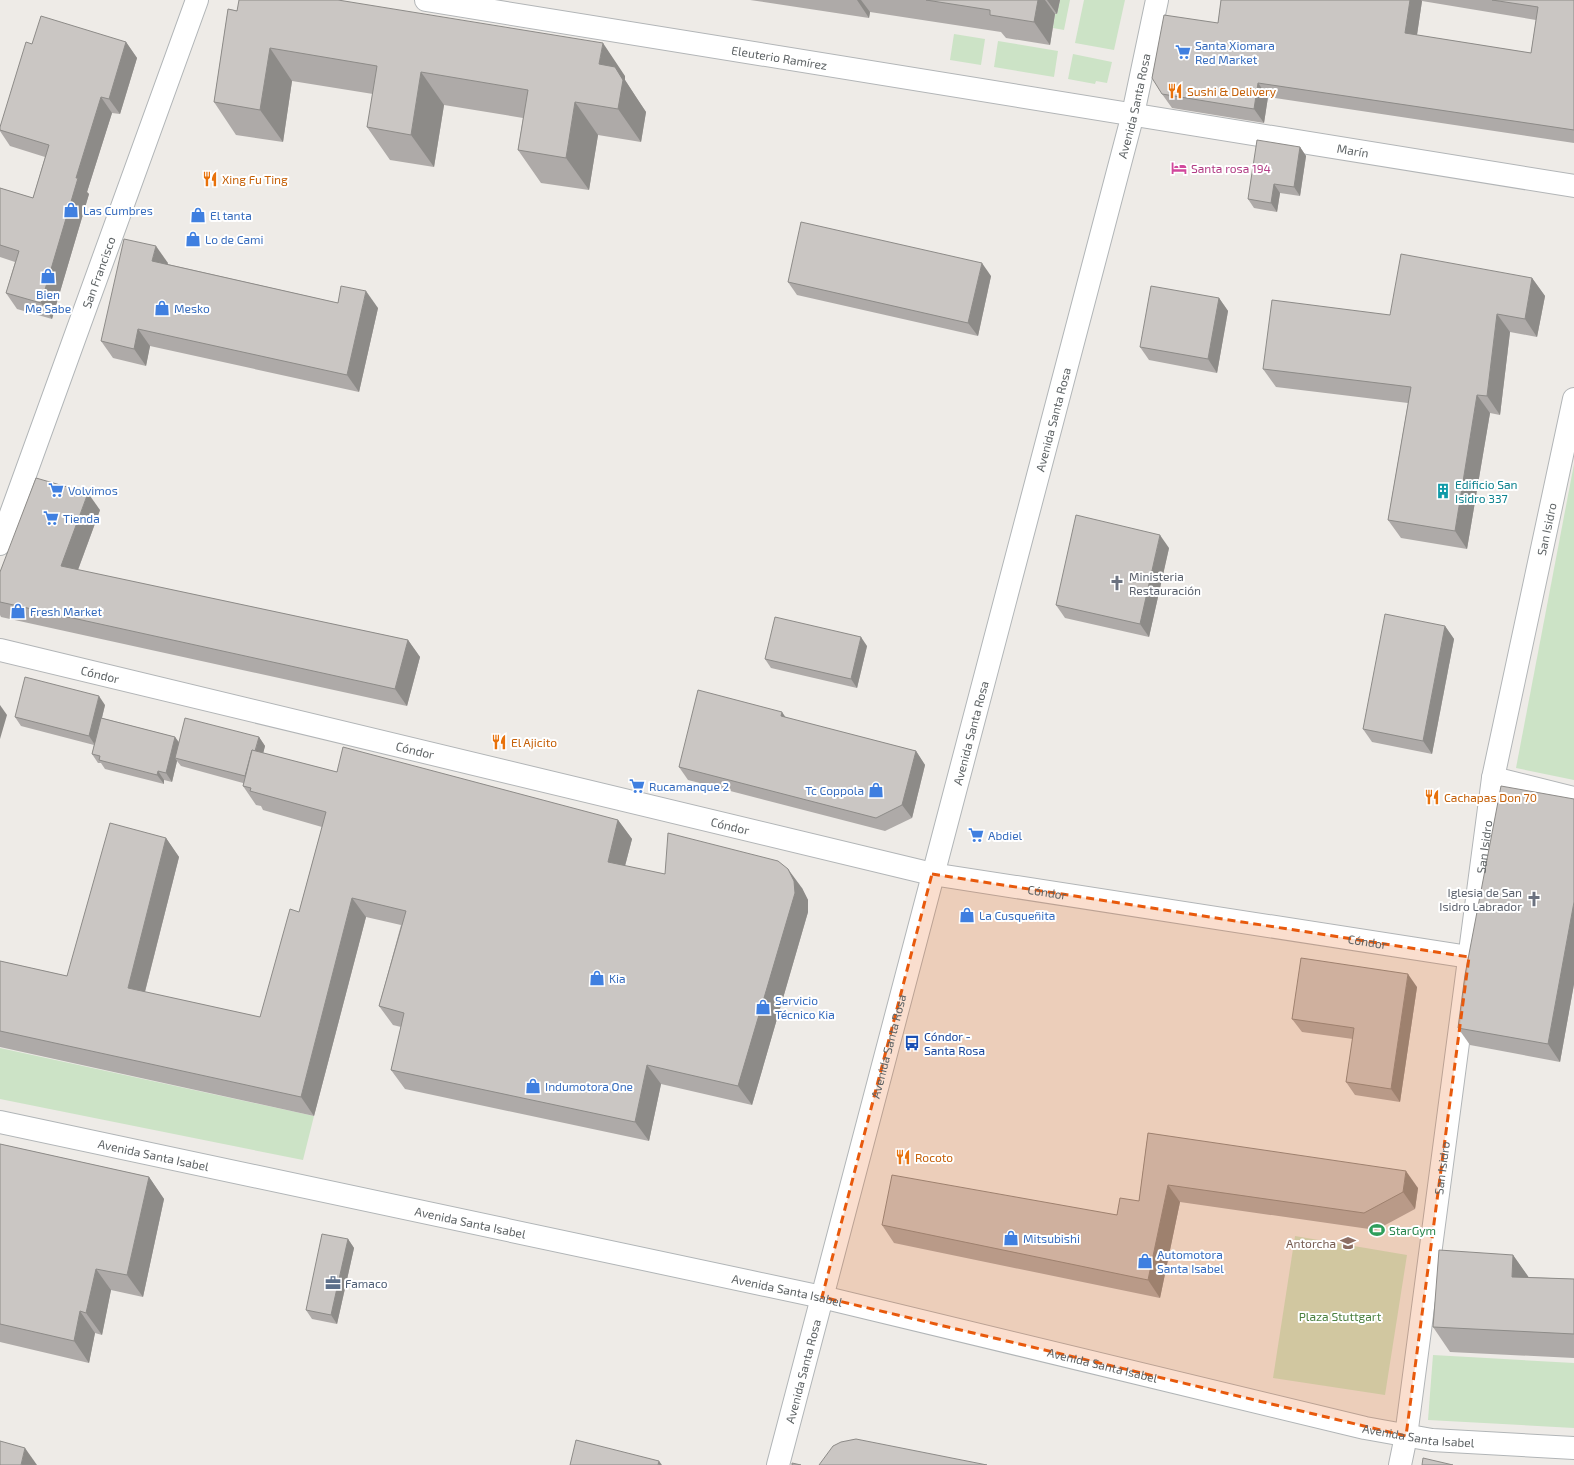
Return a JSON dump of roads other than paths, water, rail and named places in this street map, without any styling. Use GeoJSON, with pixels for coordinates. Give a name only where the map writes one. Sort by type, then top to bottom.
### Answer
{"type":"FeatureCollection","features":[{"type":"Feature","properties":{"kind":"street","name":"San Francisco"},"geometry":{"type":"LineString","coordinates":[[0,544],[197,0]]}},
{"type":"Feature","properties":{"kind":"street","name":"Eleuterio Ramírez"},"geometry":{"type":"LineString","coordinates":[[426,0],[1133,114]]}},
{"type":"Feature","properties":{"kind":"street","name":"Avenida Santa Rosa"},"geometry":{"type":"LineString","coordinates":[[778,1465],[932,874],[1133,114],[1156,0]]}},
{"type":"Feature","properties":{"kind":"street","name":"Marín"},"geometry":{"type":"LineString","coordinates":[[1133,114],[1574,186]]}},
{"type":"Feature","properties":{"kind":"street","name":"San Isidro"},"geometry":{"type":"LineString","coordinates":[[1400,1465],[1406,1436],[1493,778],[1574,399]]}},
{"type":"Feature","properties":{"kind":"street","name":"Cóndor"},"geometry":{"type":"LineString","coordinates":[[0,650],[932,874],[1469,956]]}},
{"type":"Feature","properties":{"kind":"street"},"geometry":{"type":"LineString","coordinates":[[1493,778],[1574,798]]}},
{"type":"Feature","properties":{"kind":"street","name":"Avenida Santa Isabel"},"geometry":{"type":"LineString","coordinates":[[0,1122],[822,1297],[1365,1428],[1432,1440],[1574,1448]]}},
{"type":"Feature","properties":{"kind":"place","name":"Santa Xiomara Red Market"},"geometry":{"type":"Point","coordinates":[1183,52]}},
{"type":"Feature","properties":{"kind":"place","name":"Sushi & Delivery"},"geometry":{"type":"Point","coordinates":[1175,91]}},
{"type":"Feature","properties":{"kind":"place","name":"Santa rosa 194"},"geometry":{"type":"Point","coordinates":[1179,168]}},
{"type":"Feature","properties":{"kind":"place","name":"Xing Fu Ting"},"geometry":{"type":"Point","coordinates":[210,179]}},
{"type":"Feature","properties":{"kind":"place","name":"Las Cumbres"},"geometry":{"type":"Point","coordinates":[71,210]}},
{"type":"Feature","properties":{"kind":"place","name":"El tanta"},"geometry":{"type":"Point","coordinates":[198,215]}},
{"type":"Feature","properties":{"kind":"place","name":"Lo de Cami"},"geometry":{"type":"Point","coordinates":[193,239]}},
{"type":"Feature","properties":{"kind":"place","name":"Bien Me Sabe"},"geometry":{"type":"Point","coordinates":[48,276]}},
{"type":"Feature","properties":{"kind":"place","name":"Mesko"},"geometry":{"type":"Point","coordinates":[162,308]}},
{"type":"Feature","properties":{"kind":"place","name":"Volvimos"},"geometry":{"type":"Point","coordinates":[56,490]}},
{"type":"Feature","properties":{"kind":"place","name":"Edificio San Isidro 337"},"geometry":{"type":"Point","coordinates":[1443,491]}},
{"type":"Feature","properties":{"kind":"place","name":"Tienda"},"geometry":{"type":"Point","coordinates":[51,518]}},
{"type":"Feature","properties":{"kind":"place","name":"Ministeria Restauración"},"geometry":{"type":"Point","coordinates":[1117,583]}},
{"type":"Feature","properties":{"kind":"place","name":"Fresh Market"},"geometry":{"type":"Point","coordinates":[18,611]}},
{"type":"Feature","properties":{"kind":"place","name":"El Ajicito"},"geometry":{"type":"Point","coordinates":[499,742]}},
{"type":"Feature","properties":{"kind":"place","name":"Rucamanque 2"},"geometry":{"type":"Point","coordinates":[637,786]}},
{"type":"Feature","properties":{"kind":"place","name":"Tc Coppola"},"geometry":{"type":"Point","coordinates":[876,790]}},
{"type":"Feature","properties":{"kind":"place","name":"Cachapas Don 70"},"geometry":{"type":"Point","coordinates":[1432,797]}},
{"type":"Feature","properties":{"kind":"place","name":"Abdiel"},"geometry":{"type":"Point","coordinates":[976,835]}},
{"type":"Feature","properties":{"kind":"place","name":"Iglesia de San Isidro Labrador"},"geometry":{"type":"Point","coordinates":[1534,899]}},
{"type":"Feature","properties":{"kind":"place","name":"La Cusqueñita"},"geometry":{"type":"Point","coordinates":[967,915]}},
{"type":"Feature","properties":{"kind":"place","name":"Kia"},"geometry":{"type":"Point","coordinates":[597,978]}},
{"type":"Feature","properties":{"kind":"place","name":"Servicio Técnico Kia"},"geometry":{"type":"Point","coordinates":[763,1007]}},
{"type":"Feature","properties":{"kind":"place","name":"Cóndor - Santa Rosa"},"geometry":{"type":"Point","coordinates":[912,1043]}},
{"type":"Feature","properties":{"kind":"place","name":"Indumotora One"},"geometry":{"type":"Point","coordinates":[533,1086]}},
{"type":"Feature","properties":{"kind":"place","name":"Rocoto"},"geometry":{"type":"Point","coordinates":[903,1157]}},
{"type":"Feature","properties":{"kind":"place","name":"StarGym"},"geometry":{"type":"Point","coordinates":[1377,1230]}},
{"type":"Feature","properties":{"kind":"place","name":"Mitsubishi"},"geometry":{"type":"Point","coordinates":[1011,1238]}},
{"type":"Feature","properties":{"kind":"place","name":"Antorcha"},"geometry":{"type":"Point","coordinates":[1348,1243]}},
{"type":"Feature","properties":{"kind":"place","name":"Automotora Santa Isabel"},"geometry":{"type":"Point","coordinates":[1145,1261]}},
{"type":"Feature","properties":{"kind":"place","name":"Famaco"},"geometry":{"type":"Point","coordinates":[333,1283]}},
{"type":"Feature","properties":{"kind":"park label","name":"Plaza Stuttgart"},"geometry":{"type":"Point","coordinates":[1340,1316]}}]}
